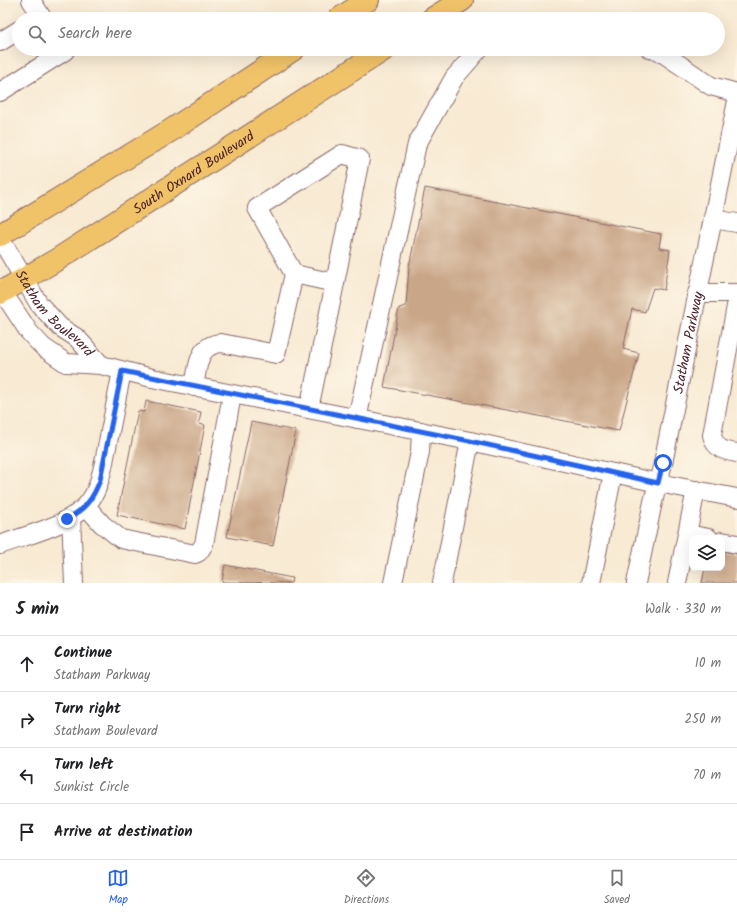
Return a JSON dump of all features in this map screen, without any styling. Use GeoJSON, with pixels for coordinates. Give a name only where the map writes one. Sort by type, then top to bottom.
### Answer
{"type":"FeatureCollection","features":[{"type":"Feature","properties":{"kind":"main road"},"geometry":{"type":"LineString","coordinates":[[350,12],[368,0]]}},
{"type":"Feature","properties":{"kind":"main road"},"geometry":{"type":"LineString","coordinates":[[443,12],[462,0]]}},
{"type":"Feature","properties":{"kind":"main road"},"geometry":{"type":"LineString","coordinates":[[0,235],[166,133],[283,56]]}},
{"type":"Feature","properties":{"kind":"main road","name":"South Oxnard Boulevard"},"geometry":{"type":"LineString","coordinates":[[1,291],[58,259],[374,56]]}},
{"type":"Feature","properties":{"kind":"street"},"geometry":{"type":"LineString","coordinates":[[31,0],[37,12]]}},
{"type":"Feature","properties":{"kind":"street"},"geometry":{"type":"LineString","coordinates":[[0,42],[12,34]]}},
{"type":"Feature","properties":{"kind":"street"},"geometry":{"type":"LineString","coordinates":[[0,92],[57,56]]}},
{"type":"Feature","properties":{"kind":"street"},"geometry":{"type":"LineString","coordinates":[[357,419],[417,144],[454,78],[473,56]]}},
{"type":"Feature","properties":{"kind":"street"},"geometry":{"type":"LineString","coordinates":[[667,56],[711,86],[737,93]]}},
{"type":"Feature","properties":{"kind":"street","name":"Statham Parkway"},"geometry":{"type":"LineString","coordinates":[[636,583],[737,101]]}},
{"type":"Feature","properties":{"kind":"street"},"geometry":{"type":"LineString","coordinates":[[194,387],[201,357],[206,348],[212,344],[221,343],[276,354],[294,274],[257,208],[342,154],[360,158],[309,409]]}},
{"type":"Feature","properties":{"kind":"street"},"geometry":{"type":"LineString","coordinates":[[713,219],[737,223]]}},
{"type":"Feature","properties":{"kind":"street","name":"Statham Boulevard"},"geometry":{"type":"LineString","coordinates":[[0,238],[39,304],[50,317],[77,338],[101,365]]}},
{"type":"Feature","properties":{"kind":"street"},"geometry":{"type":"LineString","coordinates":[[294,274],[335,283]]}},
{"type":"Feature","properties":{"kind":"street","name":"Statham Boulevard"},"geometry":{"type":"LineString","coordinates":[[1,291],[29,332],[44,347],[66,363],[101,365],[232,395],[421,431],[658,483],[737,498]]}},
{"type":"Feature","properties":{"kind":"street"},"geometry":{"type":"LineString","coordinates":[[697,293],[737,293]]}},
{"type":"Feature","properties":{"kind":"street"},"geometry":{"type":"LineString","coordinates":[[737,300],[712,435],[714,443],[719,448],[737,453]]}},
{"type":"Feature","properties":{"kind":"street"},"geometry":{"type":"LineString","coordinates":[[0,544],[50,527],[71,517],[86,506],[94,494],[103,467],[122,371]]}},
{"type":"Feature","properties":{"kind":"street"},"geometry":{"type":"LineString","coordinates":[[86,506],[102,524],[121,539],[195,554],[199,552],[204,544],[232,395]]}},
{"type":"Feature","properties":{"kind":"street"},"geometry":{"type":"LineString","coordinates":[[392,583],[420,452],[421,431]]}},
{"type":"Feature","properties":{"kind":"street"},"geometry":{"type":"LineString","coordinates":[[442,583],[470,441]]}},
{"type":"Feature","properties":{"kind":"street"},"geometry":{"type":"LineString","coordinates":[[591,583],[613,473]]}},
{"type":"Feature","properties":{"kind":"street"},"geometry":{"type":"LineString","coordinates":[[677,583],[696,490]]}},
{"type":"Feature","properties":{"kind":"street"},"geometry":{"type":"LineString","coordinates":[[71,517],[74,583]]}},
{"type":"Feature","properties":{"kind":"street"},"geometry":{"type":"LineString","coordinates":[[687,534],[692,535]]}},
{"type":"Feature","properties":{"kind":"street"},"geometry":{"type":"LineString","coordinates":[[725,542],[737,544]]}},
{"type":"Feature","properties":{"kind":"building"},"geometry":{"type":"Polygon","coordinates":[[[425,188],[661,234],[659,248],[670,250],[664,290],[653,288],[645,312],[632,309],[623,349],[639,353],[619,431],[384,387],[399,308],[406,306],[409,267],[425,188]]]}},
{"type":"Feature","properties":{"kind":"building"},"geometry":{"type":"Polygon","coordinates":[[[146,401],[201,412],[199,424],[205,425],[185,529],[117,515],[138,411],[144,412],[146,401]]]}},
{"type":"Feature","properties":{"kind":"building"},"geometry":{"type":"Polygon","coordinates":[[[251,422],[296,431],[273,546],[227,537],[251,422]]]}},
{"type":"Feature","properties":{"kind":"building"},"geometry":{"type":"Polygon","coordinates":[[[725,552],[737,554],[737,583],[702,583],[704,571],[725,571],[725,552]]]}},
{"type":"Feature","properties":{"kind":"building"},"geometry":{"type":"Polygon","coordinates":[[[225,565],[292,578],[291,583],[222,582],[225,565]]]}},
{"type":"Feature","properties":{"kind":"route"},"geometry":{"type":"LineString","coordinates":[[67,519],[86,506],[94,494],[100,480],[122,371],[232,395],[470,441],[658,483],[663,463]]}}]}
